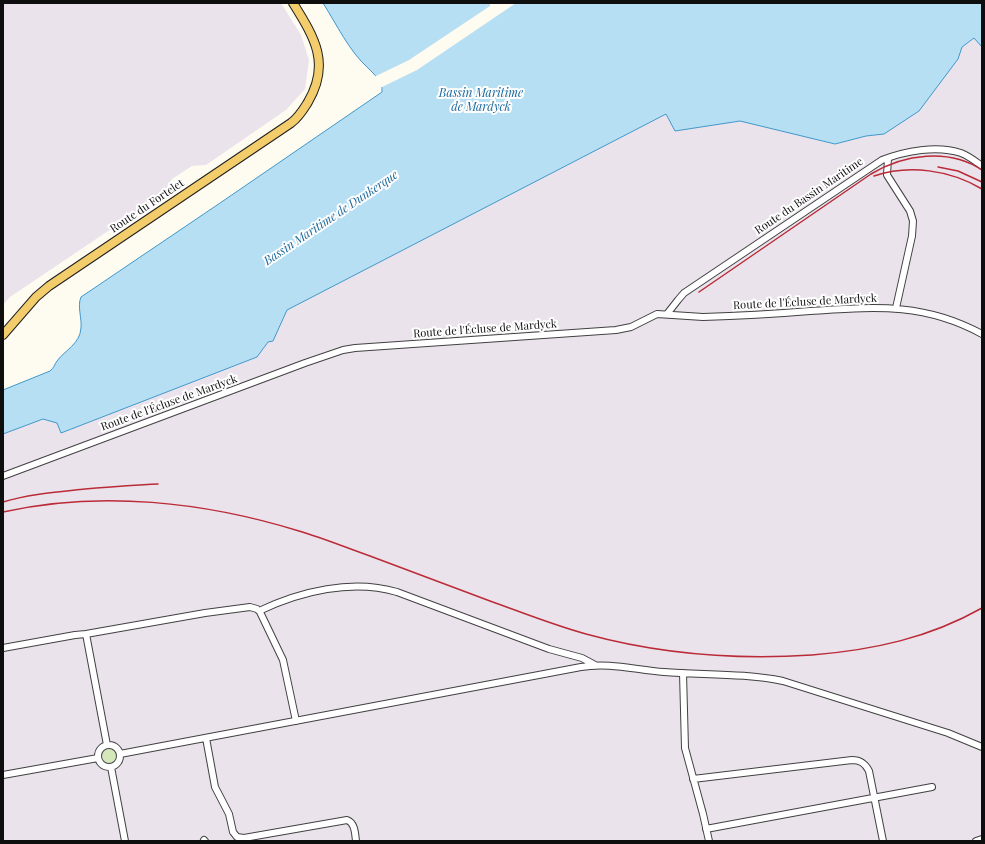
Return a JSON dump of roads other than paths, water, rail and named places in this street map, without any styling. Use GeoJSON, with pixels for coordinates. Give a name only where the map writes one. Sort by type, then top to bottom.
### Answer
{"type":"FeatureCollection","features":[{"type":"Feature","properties":{"kind":"main road","name":"Route du Fortelet"},"geometry":{"type":"LineString","coordinates":[[3,335],[33,300],[46,288],[291,123],[300,114],[312,95],[318,81],[319,56],[312,35],[293,3]]}},
{"type":"Feature","properties":{"kind":"main road","name":"Route du Fortelet"},"geometry":{"type":"LineString","coordinates":[[3,328],[33,294],[46,283],[290,118],[308,102]]}},
{"type":"Feature","properties":{"kind":"street","name":"Route du Bassin Maritime"},"geometry":{"type":"LineString","coordinates":[[668,314],[684,293],[874,164],[888,158],[918,151],[948,151],[965,155],[982,166]]}},
{"type":"Feature","properties":{"kind":"street"},"geometry":{"type":"LineString","coordinates":[[888,158],[887,175],[909,208],[913,224],[912,236],[896,308]]}},
{"type":"Feature","properties":{"kind":"street","name":"Route de l'Écluse de Mardyck"},"geometry":{"type":"LineString","coordinates":[[3,476],[305,363],[347,349],[616,330],[631,327],[657,314],[697,318],[867,308],[896,308],[918,311],[963,324],[982,334]]}},
{"type":"Feature","properties":{"kind":"street"},"geometry":{"type":"LineString","coordinates":[[259,611],[303,594],[347,587],[375,587],[397,592],[536,644],[582,658],[595,665]]}},
{"type":"Feature","properties":{"kind":"street"},"geometry":{"type":"LineString","coordinates":[[3,648],[206,613],[250,607],[255,608],[259,611],[284,663],[296,720]]}},
{"type":"Feature","properties":{"kind":"street"},"geometry":{"type":"LineString","coordinates":[[86,634],[107,745]]}},
{"type":"Feature","properties":{"kind":"street"},"geometry":{"type":"LineString","coordinates":[[120,754],[595,665],[763,678],[783,681],[948,732],[982,746]]}},
{"type":"Feature","properties":{"kind":"street"},"geometry":{"type":"LineString","coordinates":[[683,673],[684,737],[686,751],[708,840],[701,841]]}},
{"type":"Feature","properties":{"kind":"street"},"geometry":{"type":"LineString","coordinates":[[206,738],[216,790],[228,811],[233,832],[237,837],[244,838],[347,820],[353,825],[356,841]]}},
{"type":"Feature","properties":{"kind":"street"},"geometry":{"type":"LineString","coordinates":[[107,745],[114,746],[120,754],[118,762],[111,767],[107,767],[102,764],[98,758],[100,749],[107,745]]}},
{"type":"Feature","properties":{"kind":"street"},"geometry":{"type":"LineString","coordinates":[[3,775],[98,758]]}},
{"type":"Feature","properties":{"kind":"street"},"geometry":{"type":"LineString","coordinates":[[693,779],[856,760],[862,762],[867,768],[875,798],[883,841]]}},
{"type":"Feature","properties":{"kind":"street"},"geometry":{"type":"LineString","coordinates":[[111,767],[125,841]]}},
{"type":"Feature","properties":{"kind":"street"},"geometry":{"type":"LineString","coordinates":[[706,829],[932,787]]}},
{"type":"Feature","properties":{"kind":"street"},"geometry":{"type":"LineString","coordinates":[[976,841],[982,839]]}},
{"type":"Feature","properties":{"kind":"water","name":"Bassin Maritime de Mardyck"},"geometry":{"type":"Polygon","coordinates":[[[323,3],[982,3],[982,47],[974,38],[962,47],[958,59],[919,111],[884,134],[866,136],[835,144],[740,121],[675,131],[666,114],[287,310],[273,341],[268,342],[257,357],[61,433],[57,423],[43,419],[3,434],[3,390],[50,371],[60,357],[75,343],[80,334],[81,328],[79,304],[81,297],[382,92],[378,78],[349,46],[323,3]]]}},
{"type":"Feature","properties":{"kind":"railway"},"geometry":{"type":"LineString","coordinates":[[699,292],[871,174],[884,167],[912,158],[941,156],[969,163],[982,170]]}},
{"type":"Feature","properties":{"kind":"railway"},"geometry":{"type":"LineString","coordinates":[[938,167],[958,171],[982,182]]}},
{"type":"Feature","properties":{"kind":"railway"},"geometry":{"type":"LineString","coordinates":[[874,176],[901,170],[929,171],[957,177],[982,189]]}},
{"type":"Feature","properties":{"kind":"railway"},"geometry":{"type":"LineString","coordinates":[[3,502],[54,492],[158,484]]}},
{"type":"Feature","properties":{"kind":"railway"},"geometry":{"type":"LineString","coordinates":[[3,512],[40,505],[114,501],[152,502],[190,506],[227,513],[263,521],[317,537],[549,623],[614,641],[670,651],[698,654],[755,657],[812,655],[857,650],[921,635],[982,608]]}},
{"type":"Feature","properties":{"kind":"water label","name":"Bassin Maritime de Dunkerque"},"geometry":{"type":"Point","coordinates":[331,218]}}]}
